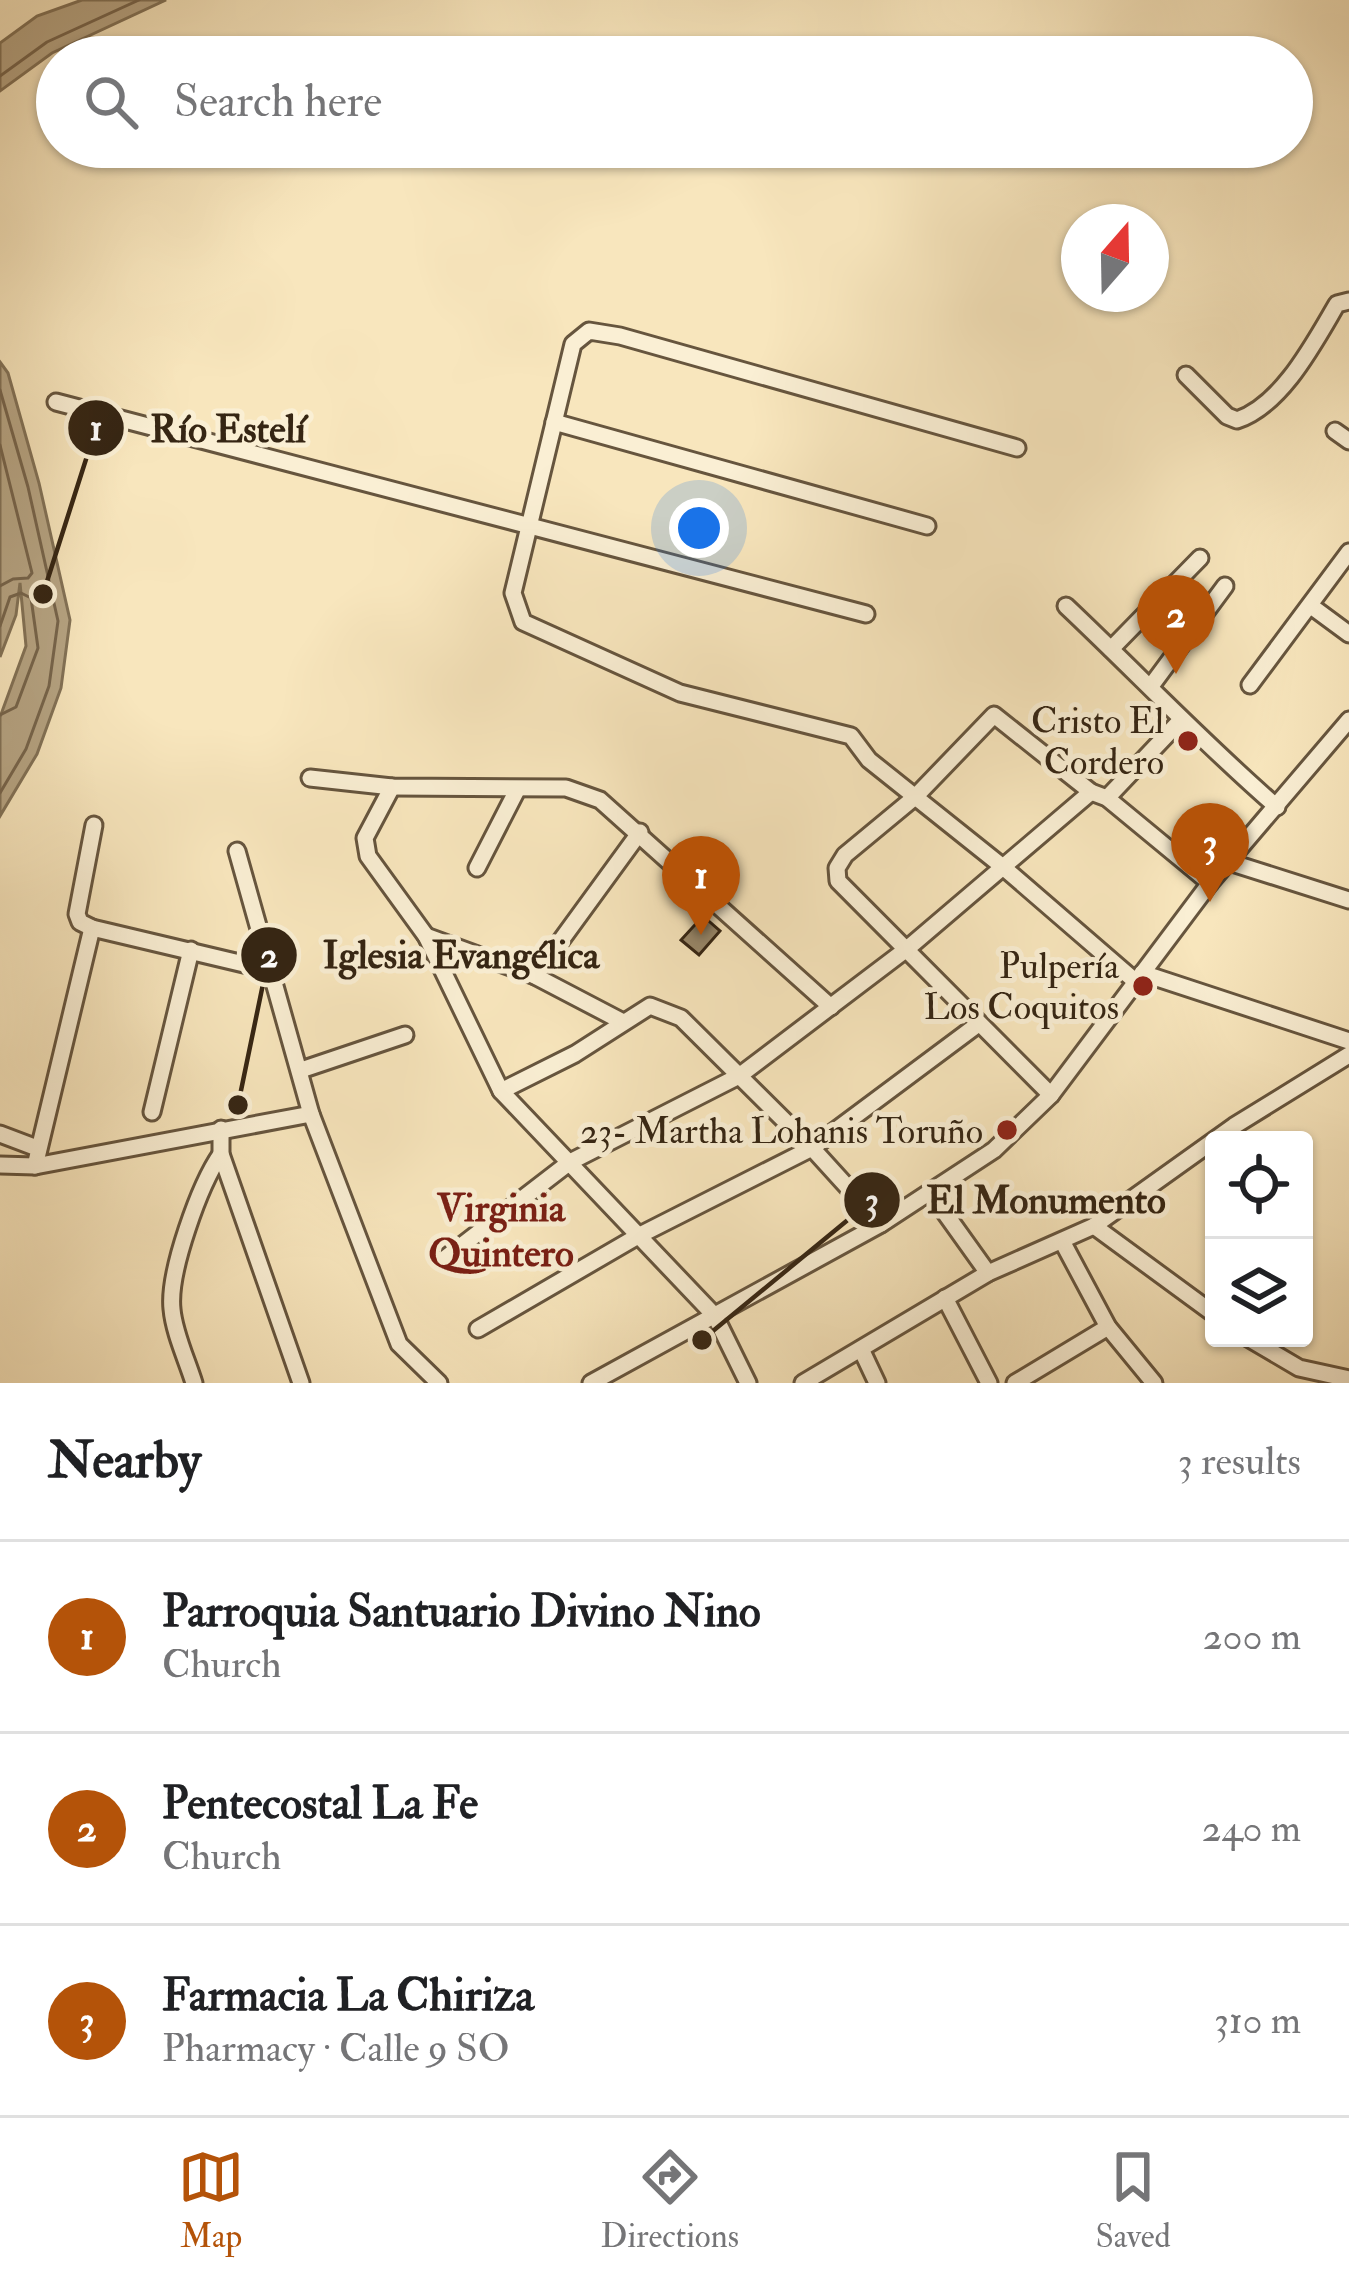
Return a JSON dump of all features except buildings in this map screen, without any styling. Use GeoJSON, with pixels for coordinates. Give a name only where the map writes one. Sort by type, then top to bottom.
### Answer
{"type":"FeatureCollection","features":[{"type":"Feature","properties":{"kind":"street"},"geometry":{"type":"LineString","coordinates":[[1186,375],[1232,420],[1253,414],[1302,364],[1337,304],[1349,301]]}},
{"type":"Feature","properties":{"kind":"street"},"geometry":{"type":"LineString","coordinates":[[1017,448],[589,331],[573,344],[513,593],[523,622],[680,694],[850,736],[869,760],[1138,977],[1349,1041]]}},
{"type":"Feature","properties":{"kind":"street"},"geometry":{"type":"LineString","coordinates":[[56,402],[866,614]]}},
{"type":"Feature","properties":{"kind":"street"},"geometry":{"type":"LineString","coordinates":[[554,422],[927,526]]}},
{"type":"Feature","properties":{"kind":"street"},"geometry":{"type":"LineString","coordinates":[[1250,686],[1349,552]]}},
{"type":"Feature","properties":{"kind":"street"},"geometry":{"type":"LineString","coordinates":[[1111,649],[1200,558]]}},
{"type":"Feature","properties":{"kind":"street"},"geometry":{"type":"LineString","coordinates":[[1151,686],[1225,586]]}},
{"type":"Feature","properties":{"kind":"street"},"geometry":{"type":"LineString","coordinates":[[1066,606],[1151,686],[1180,721],[1277,807]]}},
{"type":"Feature","properties":{"kind":"street"},"geometry":{"type":"LineString","coordinates":[[1311,606],[1349,634]]}},
{"type":"Feature","properties":{"kind":"street"},"geometry":{"type":"LineString","coordinates":[[1051,1095],[838,881],[837,868],[845,856],[915,796],[994,715],[1210,883]]}},
{"type":"Feature","properties":{"kind":"street"},"geometry":{"type":"LineString","coordinates":[[591,1383],[880,1224],[994,1150],[1051,1095],[1210,883],[1349,720]]}},
{"type":"Feature","properties":{"kind":"street"},"geometry":{"type":"LineString","coordinates":[[442,1260],[570,1162],[739,1076],[1099,795],[1180,721]]}},
{"type":"Feature","properties":{"kind":"street"},"geometry":{"type":"LineString","coordinates":[[310,778],[392,787],[566,788],[600,800],[831,1007]]}},
{"type":"Feature","properties":{"kind":"street"},"geometry":{"type":"LineString","coordinates":[[392,787],[365,838],[368,856],[426,936],[501,1091],[715,1316],[748,1383]]}},
{"type":"Feature","properties":{"kind":"street"},"geometry":{"type":"LineString","coordinates":[[477,868],[518,790]]}},
{"type":"Feature","properties":{"kind":"street"},"geometry":{"type":"LineString","coordinates":[[94,825],[76,914],[80,922],[269,970]]}},
{"type":"Feature","properties":{"kind":"street"},"geometry":{"type":"LineString","coordinates":[[535,976],[640,832]]}},
{"type":"Feature","properties":{"kind":"street"},"geometry":{"type":"LineString","coordinates":[[237,851],[311,1114],[399,1344],[440,1383]]}},
{"type":"Feature","properties":{"kind":"street"},"geometry":{"type":"LineString","coordinates":[[1229,862],[1349,900]]}},
{"type":"Feature","properties":{"kind":"street"},"geometry":{"type":"LineString","coordinates":[[36,1157],[92,928]]}},
{"type":"Feature","properties":{"kind":"street"},"geometry":{"type":"LineString","coordinates":[[426,936],[535,976],[623,1022]]}},
{"type":"Feature","properties":{"kind":"street"},"geometry":{"type":"LineString","coordinates":[[152,1112],[191,950]]}},
{"type":"Feature","properties":{"kind":"street"},"geometry":{"type":"LineString","coordinates":[[501,1091],[575,1054],[650,1006],[681,1018],[812,1148],[880,1224]]}},
{"type":"Feature","properties":{"kind":"street"},"geometry":{"type":"LineString","coordinates":[[478,1329],[638,1236],[812,1148],[977,1025]]}},
{"type":"Feature","properties":{"kind":"street"},"geometry":{"type":"LineString","coordinates":[[301,1070],[405,1035]]}},
{"type":"Feature","properties":{"kind":"street"},"geometry":{"type":"LineString","coordinates":[[803,1383],[988,1273],[1094,1226],[1219,1136],[1349,1055]]}},
{"type":"Feature","properties":{"kind":"street"},"geometry":{"type":"LineString","coordinates":[[0,1165],[311,1114]]}},
{"type":"Feature","properties":{"kind":"street"},"geometry":{"type":"LineString","coordinates":[[221,1129],[221,1154],[301,1383]]}},
{"type":"Feature","properties":{"kind":"street"},"geometry":{"type":"LineString","coordinates":[[0,1134],[36,1157]]}},
{"type":"Feature","properties":{"kind":"street"},"geometry":{"type":"LineString","coordinates":[[194,1383],[172,1309],[176,1274],[201,1187],[221,1154]]}},
{"type":"Feature","properties":{"kind":"street"},"geometry":{"type":"LineString","coordinates":[[930,1192],[988,1273]]}},
{"type":"Feature","properties":{"kind":"street"},"geometry":{"type":"LineString","coordinates":[[1094,1226],[1205,1307]]}},
{"type":"Feature","properties":{"kind":"street"},"geometry":{"type":"LineString","coordinates":[[1062,1240],[1108,1327],[1154,1383]]}},
{"type":"Feature","properties":{"kind":"street"},"geometry":{"type":"LineString","coordinates":[[945,1298],[989,1383]]}},
{"type":"Feature","properties":{"kind":"street"},"geometry":{"type":"LineString","coordinates":[[1015,1383],[1041,1377],[1108,1327]]}},
{"type":"Feature","properties":{"kind":"street"},"geometry":{"type":"LineString","coordinates":[[1269,1347],[1295,1376],[1349,1379]]}},
{"type":"Feature","properties":{"kind":"street"},"geometry":{"type":"LineString","coordinates":[[861,1348],[877,1383]]}},
{"type":"Feature","properties":{"kind":"water"},"geometry":{"type":"Polygon","coordinates":[[[82,0],[166,0],[89,36],[36,36],[36,65],[0,91],[0,43],[37,16],[82,0]]]}},
{"type":"Feature","properties":{"kind":"water"},"geometry":{"type":"Polygon","coordinates":[[[0,362],[8,373],[39,483],[70,620],[61,688],[37,754],[0,816],[0,717],[26,646],[20,583],[16,615],[0,657],[0,362]]]}},
{"type":"Feature","properties":{"kind":"place","name":"Río Estelí"},"geometry":{"type":"Point","coordinates":[43,594]}},
{"type":"Feature","properties":{"kind":"place","name":"Pentecostal La Fe"},"geometry":{"type":"Point","coordinates":[1176,674]}},
{"type":"Feature","properties":{"kind":"place","name":"Cristo El Cordero"},"geometry":{"type":"Point","coordinates":[1188,741]}},
{"type":"Feature","properties":{"kind":"place","name":"Farmacia La Chiriza"},"geometry":{"type":"Point","coordinates":[1210,902]}},
{"type":"Feature","properties":{"kind":"place","name":"Parroquia Santuario Divino Nino"},"geometry":{"type":"Point","coordinates":[701,935]}},
{"type":"Feature","properties":{"kind":"place","name":"Pulpería Los Coquitos"},"geometry":{"type":"Point","coordinates":[1143,986]}},
{"type":"Feature","properties":{"kind":"place","name":"Iglesia Evangélica"},"geometry":{"type":"Point","coordinates":[238,1105]}},
{"type":"Feature","properties":{"kind":"place","name":"23- Martha Lohanis Toruño"},"geometry":{"type":"Point","coordinates":[1007,1130]}},
{"type":"Feature","properties":{"kind":"place","name":"El Monumento"},"geometry":{"type":"Point","coordinates":[702,1340]}},
{"type":"Feature","properties":{"kind":"district","name":"Virginia Quintero"},"geometry":{"type":"Point","coordinates":[501,1230]}}]}
